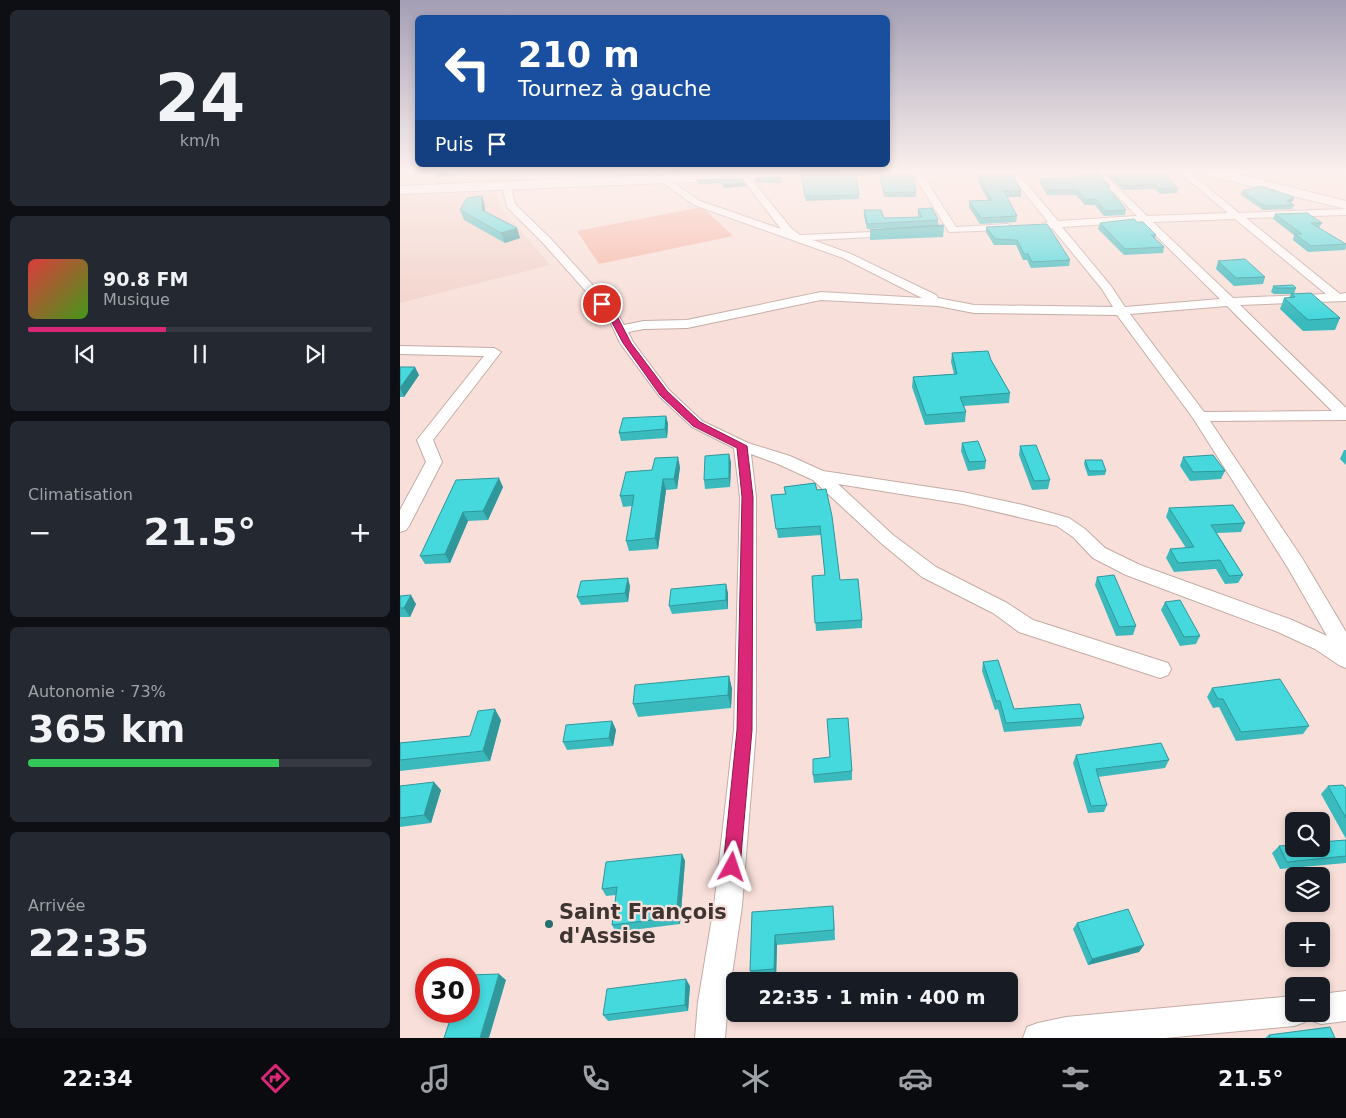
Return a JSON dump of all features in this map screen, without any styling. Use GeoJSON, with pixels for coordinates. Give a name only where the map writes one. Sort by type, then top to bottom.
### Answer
{"type":"FeatureCollection","features":[{"type":"Feature","properties":{"kind":"street"},"geometry":{"type":"LineString","coordinates":[[526,220],[547,241],[612,314],[620,330],[664,393],[696,424],[742,446],[784,460],[818,476],[963,498],[1063,522],[1079,533],[1099,553],[1133,570],[1285,626],[1322,644],[1346,659]]}},
{"type":"Feature","properties":{"kind":"street"},"geometry":{"type":"LineString","coordinates":[[747,220],[847,256],[938,302]]}},
{"type":"Feature","properties":{"kind":"street"},"geometry":{"type":"LineString","coordinates":[[779,220],[787,230],[798,238],[906,233]]}},
{"type":"Feature","properties":{"kind":"street"},"geometry":{"type":"LineString","coordinates":[[942,220],[948,231],[1018,227]]}},
{"type":"Feature","properties":{"kind":"street"},"geometry":{"type":"LineString","coordinates":[[1053,220],[1107,288],[1121,311],[1200,417],[1295,563],[1346,650]]}},
{"type":"Feature","properties":{"kind":"street"},"geometry":{"type":"LineString","coordinates":[[1037,226],[1119,220]]}},
{"type":"Feature","properties":{"kind":"street"},"geometry":{"type":"LineString","coordinates":[[1145,220],[1346,415]]}},
{"type":"Feature","properties":{"kind":"street"},"geometry":{"type":"LineString","coordinates":[[1244,220],[1342,298]]}},
{"type":"Feature","properties":{"kind":"street"},"geometry":{"type":"LineString","coordinates":[[620,330],[644,325],[687,324],[822,296],[938,302],[974,309],[1121,311],[1229,302],[1342,298]]}},
{"type":"Feature","properties":{"kind":"street"},"geometry":{"type":"LineString","coordinates":[[400,350],[494,352],[425,440],[434,462],[400,526]]}},
{"type":"Feature","properties":{"kind":"street"},"geometry":{"type":"LineString","coordinates":[[1200,417],[1346,415]]}},
{"type":"Feature","properties":{"kind":"street"},"geometry":{"type":"LineString","coordinates":[[710,1038],[713,1002],[728,906],[744,730],[748,497],[742,446]]}},
{"type":"Feature","properties":{"kind":"street"},"geometry":{"type":"LineString","coordinates":[[818,476],[887,538],[929,572],[1000,608],[1026,626],[1160,669]]}},
{"type":"Feature","properties":{"kind":"street"},"geometry":{"type":"LineString","coordinates":[[1330,1007],[1346,1006]]}},
{"type":"Feature","properties":{"kind":"street"},"geometry":{"type":"LineString","coordinates":[[1038,1038],[1066,1032],[1285,1012]]}},
{"type":"Feature","properties":{"kind":"shaded area"},"geometry":{"type":"Polygon","coordinates":[[[400,220],[512,220],[550,265],[400,303],[400,220]]]}},
{"type":"Feature","properties":{"kind":"shaded area"},"geometry":{"type":"Polygon","coordinates":[[[632,220],[716,220],[733,236],[599,264],[577,231],[632,220]]]}},
{"type":"Feature","properties":{"kind":"building"},"geometry":{"type":"Polygon","coordinates":[[[479,220],[502,220],[517,228],[501,233],[479,220]]]}},
{"type":"Feature","properties":{"kind":"building"},"geometry":{"type":"Polygon","coordinates":[[[866,220],[930,220],[867,224],[866,220]]]}},
{"type":"Feature","properties":{"kind":"building"},"geometry":{"type":"Polygon","coordinates":[[[1122,220],[1143,222],[1156,235],[1151,235],[1164,247],[1125,249],[1100,223],[1122,220]]]}},
{"type":"Feature","properties":{"kind":"building"},"geometry":{"type":"Polygon","coordinates":[[[1284,220],[1318,220],[1322,223],[1311,223],[1346,244],[1311,246],[1295,234],[1302,234],[1284,220]]]}},
{"type":"Feature","properties":{"kind":"building"},"geometry":{"type":"Polygon","coordinates":[[[1047,224],[1070,260],[1032,262],[1028,254],[1024,254],[1017,240],[995,239],[986,227],[1047,224]]]}},
{"type":"Feature","properties":{"kind":"building"},"geometry":{"type":"Polygon","coordinates":[[[943,225],[944,226],[870,230],[943,225]]]}},
{"type":"Feature","properties":{"kind":"building"},"geometry":{"type":"Polygon","coordinates":[[[1245,259],[1265,277],[1236,278],[1218,261],[1245,259]]]}},
{"type":"Feature","properties":{"kind":"building"},"geometry":{"type":"Polygon","coordinates":[[[1293,285],[1296,288],[1276,288],[1273,286],[1293,285]]]}},
{"type":"Feature","properties":{"kind":"building"},"geometry":{"type":"Polygon","coordinates":[[[1311,293],[1340,318],[1308,320],[1284,298],[1295,297],[1291,294],[1311,293]]]}},
{"type":"Feature","properties":{"kind":"building"},"geometry":{"type":"Polygon","coordinates":[[[988,351],[991,360],[1010,393],[960,397],[966,412],[926,415],[913,377],[957,374],[952,353],[988,351]]]}},
{"type":"Feature","properties":{"kind":"building"},"geometry":{"type":"Polygon","coordinates":[[[400,367],[415,367],[400,388],[400,367]]]}},
{"type":"Feature","properties":{"kind":"building"},"geometry":{"type":"Polygon","coordinates":[[[666,416],[665,429],[619,433],[623,418],[666,416]]]}},
{"type":"Feature","properties":{"kind":"building"},"geometry":{"type":"Polygon","coordinates":[[[978,441],[986,461],[969,462],[962,443],[978,441]]]}},
{"type":"Feature","properties":{"kind":"building"},"geometry":{"type":"Polygon","coordinates":[[[1036,445],[1050,480],[1034,481],[1020,446],[1036,445]]]}},
{"type":"Feature","properties":{"kind":"building"},"geometry":{"type":"Polygon","coordinates":[[[729,454],[729,478],[704,480],[705,456],[729,454]]]}},
{"type":"Feature","properties":{"kind":"building"},"geometry":{"type":"Polygon","coordinates":[[[1213,455],[1225,471],[1193,472],[1183,457],[1213,455]]]}},
{"type":"Feature","properties":{"kind":"building"},"geometry":{"type":"Polygon","coordinates":[[[678,457],[674,479],[663,479],[655,538],[626,541],[634,495],[620,496],[626,472],[652,470],[655,458],[678,457]]]}},
{"type":"Feature","properties":{"kind":"building"},"geometry":{"type":"Polygon","coordinates":[[[1085,460],[1102,460],[1106,471],[1089,471],[1085,460]]]}},
{"type":"Feature","properties":{"kind":"building"},"geometry":{"type":"Polygon","coordinates":[[[499,478],[483,511],[463,512],[445,554],[420,556],[456,480],[499,478]]]}},
{"type":"Feature","properties":{"kind":"building"},"geometry":{"type":"Polygon","coordinates":[[[815,483],[817,490],[826,489],[832,516],[840,580],[858,579],[862,620],[815,623],[812,576],[825,575],[820,526],[776,529],[771,495],[786,494],[784,487],[815,483]]]}},
{"type":"Feature","properties":{"kind":"building"},"geometry":{"type":"Polygon","coordinates":[[[1233,505],[1245,523],[1211,525],[1243,575],[1229,576],[1220,560],[1178,563],[1170,549],[1194,547],[1169,508],[1233,505]]]}},
{"type":"Feature","properties":{"kind":"building"},"geometry":{"type":"Polygon","coordinates":[[[1114,575],[1136,626],[1119,627],[1097,577],[1114,575]]]}},
{"type":"Feature","properties":{"kind":"building"},"geometry":{"type":"Polygon","coordinates":[[[628,578],[625,593],[577,597],[581,581],[628,578]]]}},
{"type":"Feature","properties":{"kind":"building"},"geometry":{"type":"Polygon","coordinates":[[[726,584],[726,600],[669,606],[671,589],[726,584]]]}},
{"type":"Feature","properties":{"kind":"building"},"geometry":{"type":"Polygon","coordinates":[[[411,595],[404,608],[400,608],[400,596],[411,595]]]}},
{"type":"Feature","properties":{"kind":"building"},"geometry":{"type":"Polygon","coordinates":[[[1180,600],[1200,636],[1184,637],[1165,602],[1180,600]]]}},
{"type":"Feature","properties":{"kind":"building"},"geometry":{"type":"Polygon","coordinates":[[[998,660],[1014,709],[1080,704],[1084,718],[1006,723],[1000,701],[996,701],[983,662],[998,660]]]}},
{"type":"Feature","properties":{"kind":"building"},"geometry":{"type":"Polygon","coordinates":[[[729,676],[728,695],[633,704],[635,685],[729,676]]]}},
{"type":"Feature","properties":{"kind":"building"},"geometry":{"type":"Polygon","coordinates":[[[1280,679],[1309,726],[1241,732],[1223,699],[1218,699],[1212,688],[1280,679]]]}},
{"type":"Feature","properties":{"kind":"building"},"geometry":{"type":"Polygon","coordinates":[[[495,709],[483,751],[400,760],[400,743],[470,736],[478,711],[495,709]]]}},
{"type":"Feature","properties":{"kind":"building"},"geometry":{"type":"Polygon","coordinates":[[[848,718],[852,771],[813,775],[813,759],[830,757],[827,719],[848,718]]]}},
{"type":"Feature","properties":{"kind":"building"},"geometry":{"type":"Polygon","coordinates":[[[612,721],[609,738],[563,742],[566,725],[612,721]]]}},
{"type":"Feature","properties":{"kind":"building"},"geometry":{"type":"Polygon","coordinates":[[[1161,743],[1169,760],[1096,769],[1107,805],[1091,806],[1076,755],[1161,743]]]}},
{"type":"Feature","properties":{"kind":"building"},"geometry":{"type":"Polygon","coordinates":[[[434,782],[424,815],[400,818],[400,786],[434,782]]]}},
{"type":"Feature","properties":{"kind":"building"},"geometry":{"type":"Polygon","coordinates":[[[1343,785],[1346,789],[1346,818],[1328,786],[1343,785]]]}},
{"type":"Feature","properties":{"kind":"building"},"geometry":{"type":"Polygon","coordinates":[[[1346,840],[1346,856],[1287,862],[1279,846],[1285,846],[1285,857],[1330,857],[1330,841],[1346,840]]]}},
{"type":"Feature","properties":{"kind":"building"},"geometry":{"type":"Polygon","coordinates":[[[682,854],[676,917],[612,925],[617,887],[602,889],[606,862],[682,854]]]}},
{"type":"Feature","properties":{"kind":"building"},"geometry":{"type":"Polygon","coordinates":[[[833,906],[834,930],[775,935],[774,969],[750,971],[752,912],[833,906]]]}},
{"type":"Feature","properties":{"kind":"building"},"geometry":{"type":"Polygon","coordinates":[[[1128,909],[1144,945],[1092,959],[1077,923],[1128,909]]]}},
{"type":"Feature","properties":{"kind":"building"},"geometry":{"type":"Polygon","coordinates":[[[499,974],[480,1038],[444,1038],[449,1023],[480,1023],[480,975],[499,974]]]}},
{"type":"Feature","properties":{"kind":"building"},"geometry":{"type":"Polygon","coordinates":[[[686,979],[685,1005],[603,1015],[607,989],[686,979]]]}},
{"type":"Feature","properties":{"kind":"building"},"geometry":{"type":"Polygon","coordinates":[[[1330,1027],[1335,1038],[1270,1038],[1269,1035],[1330,1027]]]}},
{"type":"Feature","properties":{"kind":"place","name":"Saint François d'Assise"},"geometry":{"type":"Point","coordinates":[549,924]}},
{"type":"Feature","properties":{"kind":"route"},"geometry":{"type":"LineString","coordinates":[[602,304],[612,314],[627,343],[664,393],[696,424],[742,446],[748,497],[744,730],[732,867]]}}]}
